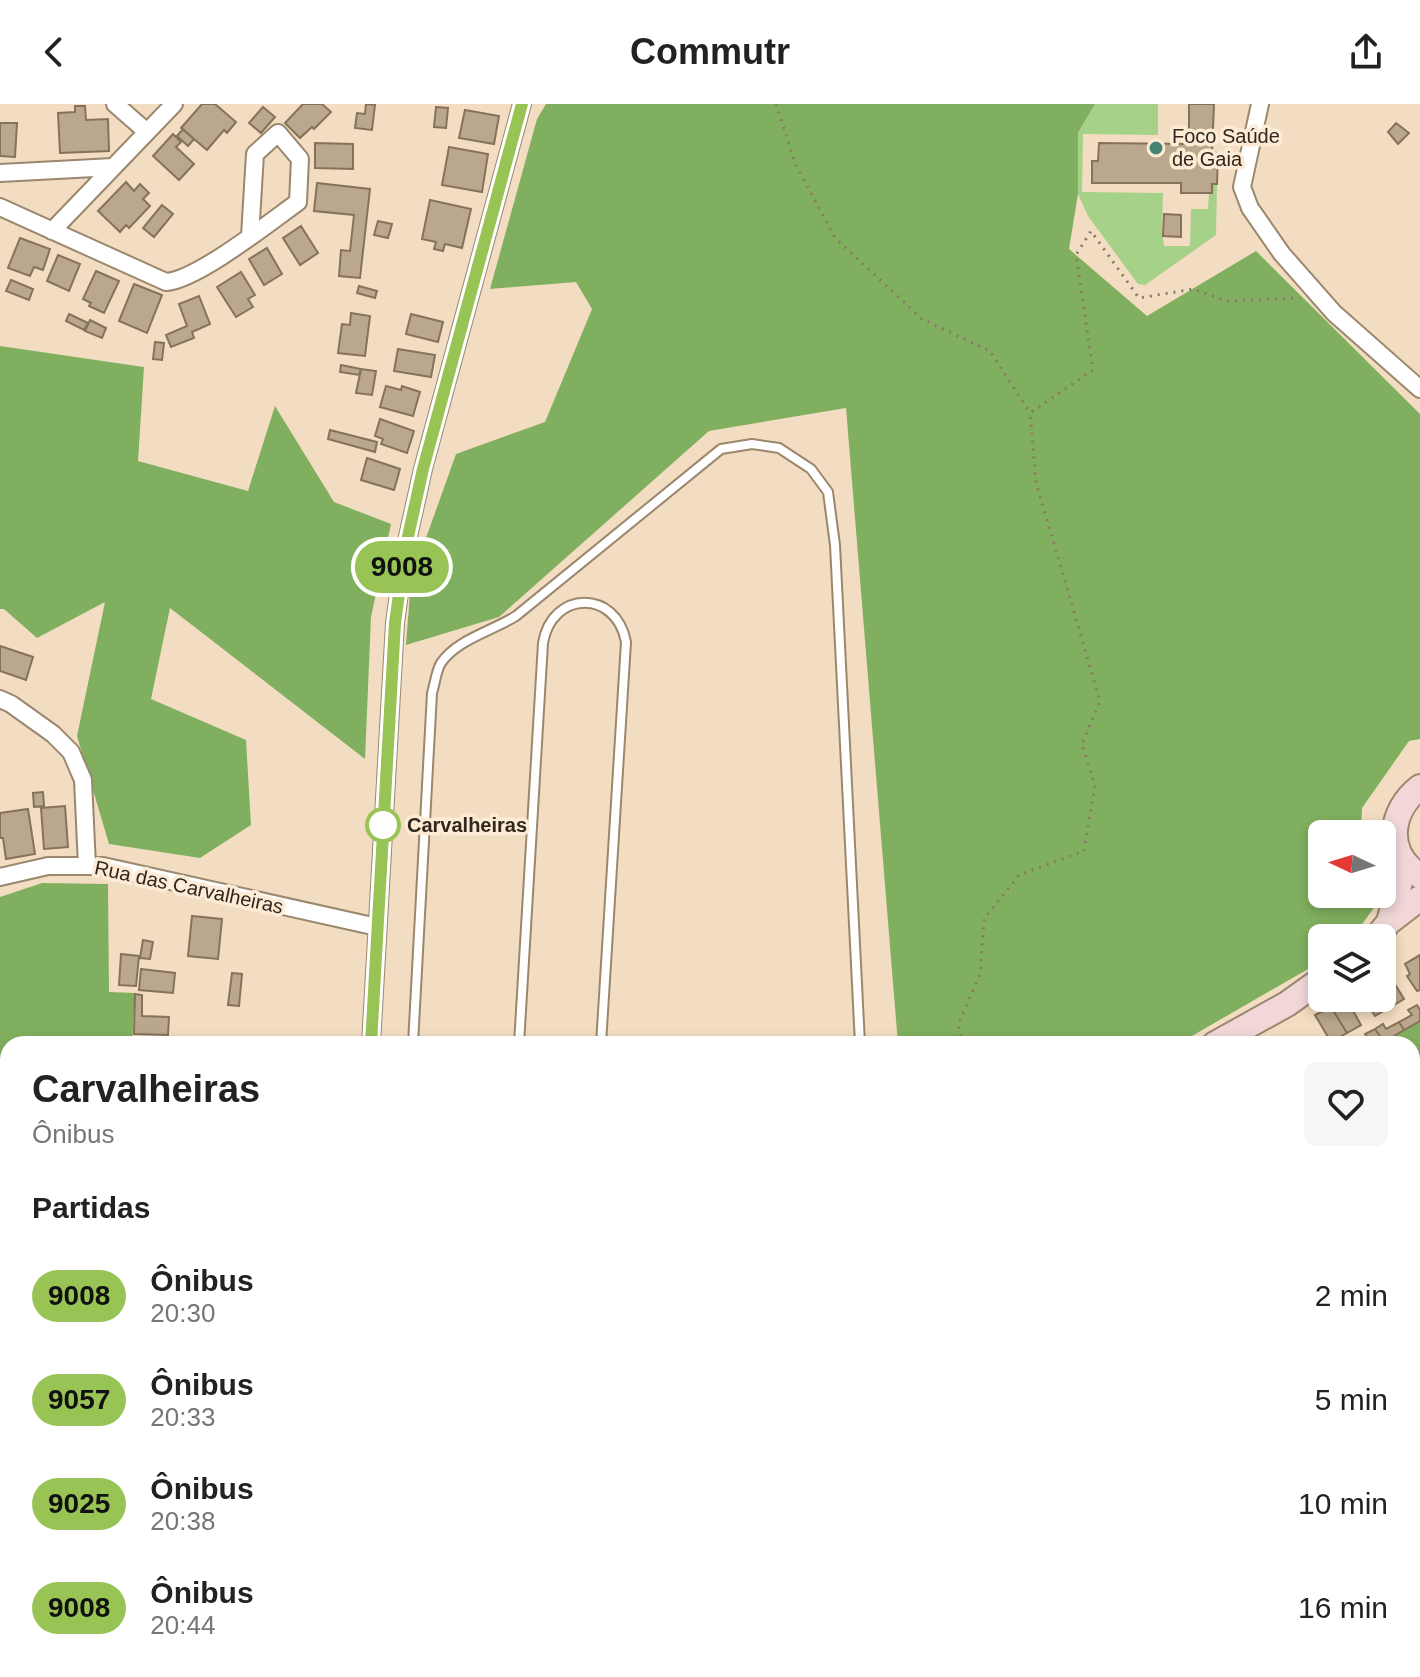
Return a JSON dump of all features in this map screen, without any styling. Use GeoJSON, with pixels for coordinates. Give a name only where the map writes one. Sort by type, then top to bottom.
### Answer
{"type":"FeatureCollection","features":[{"type":"Feature","properties":{"kind":"main road"},"geometry":{"type":"LineString","coordinates":[[1384,924],[1400,882],[1411,868],[1396,845],[1398,812],[1407,798],[1420,787]]}},
{"type":"Feature","properties":{"kind":"main road"},"geometry":{"type":"LineString","coordinates":[[1389,924],[1420,898]]}},
{"type":"Feature","properties":{"kind":"main road"},"geometry":{"type":"LineString","coordinates":[[1229,1036],[1308,989]]}},
{"type":"Feature","properties":{"kind":"street"},"geometry":{"type":"LineString","coordinates":[[115,104],[147,132]]}},
{"type":"Feature","properties":{"kind":"street"},"geometry":{"type":"LineString","coordinates":[[52,231],[174,104]]}},
{"type":"Feature","properties":{"kind":"street"},"geometry":{"type":"LineString","coordinates":[[371,1036],[395,623],[405,550],[423,469],[522,104]]}},
{"type":"Feature","properties":{"kind":"street"},"geometry":{"type":"LineString","coordinates":[[1260,104],[1242,187],[1250,208],[1282,254],[1334,313],[1420,389]]}},
{"type":"Feature","properties":{"kind":"street"},"geometry":{"type":"LineString","coordinates":[[0,207],[166,282],[181,281],[250,236],[298,202],[300,159],[278,133],[255,154],[250,236]]}},
{"type":"Feature","properties":{"kind":"street"},"geometry":{"type":"LineString","coordinates":[[0,173],[113,167]]}},
{"type":"Feature","properties":{"kind":"street"},"geometry":{"type":"LineString","coordinates":[[0,699],[53,734],[71,752],[83,780],[87,866]]}},
{"type":"Feature","properties":{"kind":"street","name":"Rua das Carvalheiras"},"geometry":{"type":"LineString","coordinates":[[0,877],[48,866],[103,866],[377,927]]}},
{"type":"Feature","properties":{"kind":"lane"},"geometry":{"type":"LineString","coordinates":[[413,1036],[432,693],[441,664],[460,643],[493,630],[516,616],[721,449],[752,444],[779,448],[811,469],[828,492],[835,545],[860,1036]]}},
{"type":"Feature","properties":{"kind":"lane"},"geometry":{"type":"LineString","coordinates":[[520,1036],[545,632],[558,612],[566,606],[588,602],[610,611],[619,621],[626,642],[601,1036]]}},
{"type":"Feature","properties":{"kind":"path"},"geometry":{"type":"LineString","coordinates":[[776,104],[795,163],[835,238],[922,319],[990,351],[1030,413],[1036,482],[1100,701],[1082,744],[1095,786],[1084,851],[1019,875],[984,919],[980,974],[958,1025],[961,1036]]}},
{"type":"Feature","properties":{"kind":"path"},"geometry":{"type":"LineString","coordinates":[[1030,413],[1093,370],[1076,255],[1091,231],[1139,298],[1193,289],[1226,301],[1320,297]]}},
{"type":"Feature","properties":{"kind":"green space"},"geometry":{"type":"Polygon","coordinates":[[[546,104],[1095,104],[1078,133],[1078,194],[1069,249],[1147,316],[1256,251],[1420,414],[1420,739],[1409,741],[1362,808],[1362,820],[1308,820],[1308,908],[1374,908],[1362,924],[1308,924],[1308,969],[1192,1036],[897,1036],[846,408],[709,431],[499,617],[406,645],[411,580],[456,454],[545,422],[592,309],[576,282],[490,289],[537,119],[546,104]]]}},
{"type":"Feature","properties":{"kind":"green space"},"geometry":{"type":"Polygon","coordinates":[[[1095,104],[1158,104],[1158,135],[1083,134],[1082,192],[1163,193],[1164,246],[1190,246],[1191,209],[1208,209],[1212,184],[1217,184],[1216,235],[1145,285],[1138,284],[1088,216],[1078,194],[1078,133],[1095,104]]]}},
{"type":"Feature","properties":{"kind":"green space"},"geometry":{"type":"Polygon","coordinates":[[[0,346],[144,367],[138,461],[248,491],[275,406],[334,502],[391,524],[371,617],[365,759],[170,608],[151,699],[246,740],[251,825],[200,858],[109,844],[77,736],[105,602],[37,638],[4,609],[0,609],[0,346]]]}},
{"type":"Feature","properties":{"kind":"green space"},"geometry":{"type":"Polygon","coordinates":[[[42,883],[108,884],[109,992],[135,993],[132,1036],[0,1036],[0,897],[42,883]]]}},
{"type":"Feature","properties":{"kind":"green space"},"geometry":{"type":"Polygon","coordinates":[[[1420,1021],[1420,1036],[1393,1036],[1420,1021]]]}},
{"type":"Feature","properties":{"kind":"building"},"geometry":{"type":"Polygon","coordinates":[[[202,104],[215,104],[236,122],[227,133],[224,130],[207,150],[181,128],[202,104]]]}},
{"type":"Feature","properties":{"kind":"building"},"geometry":{"type":"Polygon","coordinates":[[[303,104],[322,104],[331,112],[300,138],[285,123],[303,104]]]}},
{"type":"Feature","properties":{"kind":"building"},"geometry":{"type":"Polygon","coordinates":[[[366,104],[375,105],[372,130],[355,128],[357,113],[365,114],[366,104]]]}},
{"type":"Feature","properties":{"kind":"building","name":"Foco Saúde de Gaia"},"geometry":{"type":"Polygon","coordinates":[[[1189,104],[1214,104],[1212,152],[1218,153],[1217,184],[1212,184],[1212,193],[1181,193],[1181,183],[1092,183],[1092,161],[1098,161],[1099,143],[1189,144],[1189,104]]]}},
{"type":"Feature","properties":{"kind":"building"},"geometry":{"type":"Polygon","coordinates":[[[75,106],[85,106],[86,120],[108,119],[109,151],[60,153],[58,113],[75,112],[75,106]]]}},
{"type":"Feature","properties":{"kind":"building"},"geometry":{"type":"Polygon","coordinates":[[[263,107],[275,117],[261,133],[249,123],[263,107]]]}},
{"type":"Feature","properties":{"kind":"building"},"geometry":{"type":"Polygon","coordinates":[[[436,107],[448,108],[446,128],[434,127],[436,107]]]}},
{"type":"Feature","properties":{"kind":"building"},"geometry":{"type":"Polygon","coordinates":[[[465,110],[499,116],[494,144],[459,138],[465,110]]]}},
{"type":"Feature","properties":{"kind":"building"},"geometry":{"type":"Polygon","coordinates":[[[0,123],[17,123],[15,157],[0,156],[0,123]]]}},
{"type":"Feature","properties":{"kind":"building"},"geometry":{"type":"Polygon","coordinates":[[[1396,123],[1409,133],[1398,144],[1388,132],[1396,123]]]}},
{"type":"Feature","properties":{"kind":"building"},"geometry":{"type":"Polygon","coordinates":[[[183,129],[194,139],[188,146],[177,136],[183,129]]]}},
{"type":"Feature","properties":{"kind":"building"},"geometry":{"type":"Polygon","coordinates":[[[173,134],[181,142],[176,147],[194,164],[179,180],[153,156],[173,134]]]}},
{"type":"Feature","properties":{"kind":"building"},"geometry":{"type":"Polygon","coordinates":[[[315,143],[353,144],[353,169],[315,168],[315,143]]]}},
{"type":"Feature","properties":{"kind":"building"},"geometry":{"type":"Polygon","coordinates":[[[449,147],[488,154],[482,192],[442,185],[449,147]]]}},
{"type":"Feature","properties":{"kind":"building"},"geometry":{"type":"Polygon","coordinates":[[[126,182],[134,191],[140,184],[149,193],[143,199],[150,206],[129,228],[126,225],[120,232],[98,211],[126,182]]]}},
{"type":"Feature","properties":{"kind":"building"},"geometry":{"type":"Polygon","coordinates":[[[317,183],[370,189],[360,278],[339,276],[341,250],[350,251],[354,215],[314,211],[317,183]]]}},
{"type":"Feature","properties":{"kind":"building"},"geometry":{"type":"Polygon","coordinates":[[[430,200],[471,209],[462,248],[445,244],[443,251],[434,249],[436,242],[422,239],[430,200]]]}},
{"type":"Feature","properties":{"kind":"building"},"geometry":{"type":"Polygon","coordinates":[[[162,205],[173,214],[154,237],[143,228],[162,205]]]}},
{"type":"Feature","properties":{"kind":"building"},"geometry":{"type":"Polygon","coordinates":[[[1164,214],[1181,215],[1181,237],[1163,236],[1164,214]]]}},
{"type":"Feature","properties":{"kind":"building"},"geometry":{"type":"Polygon","coordinates":[[[378,221],[392,224],[388,238],[374,235],[378,221]]]}},
{"type":"Feature","properties":{"kind":"building"},"geometry":{"type":"Polygon","coordinates":[[[301,226],[318,253],[300,265],[283,238],[301,226]]]}},
{"type":"Feature","properties":{"kind":"building"},"geometry":{"type":"Polygon","coordinates":[[[20,238],[50,249],[43,270],[34,267],[30,276],[8,268],[20,238]]]}},
{"type":"Feature","properties":{"kind":"building"},"geometry":{"type":"Polygon","coordinates":[[[267,248],[282,274],[264,285],[249,259],[267,248]]]}},
{"type":"Feature","properties":{"kind":"building"},"geometry":{"type":"Polygon","coordinates":[[[58,255],[80,264],[69,291],[47,281],[58,255]]]}},
{"type":"Feature","properties":{"kind":"building"},"geometry":{"type":"Polygon","coordinates":[[[96,271],[119,281],[104,313],[89,306],[91,303],[83,299],[96,271]]]}},
{"type":"Feature","properties":{"kind":"building"},"geometry":{"type":"Polygon","coordinates":[[[241,272],[255,295],[248,299],[253,307],[236,317],[217,287],[241,272]]]}},
{"type":"Feature","properties":{"kind":"building"},"geometry":{"type":"Polygon","coordinates":[[[11,280],[33,289],[29,300],[6,291],[11,280]]]}},
{"type":"Feature","properties":{"kind":"building"},"geometry":{"type":"Polygon","coordinates":[[[134,284],[162,295],[147,333],[119,321],[134,284]]]}},
{"type":"Feature","properties":{"kind":"building"},"geometry":{"type":"Polygon","coordinates":[[[359,286],[377,291],[375,298],[357,293],[359,286]]]}},
{"type":"Feature","properties":{"kind":"building"},"geometry":{"type":"Polygon","coordinates":[[[199,296],[210,324],[192,332],[194,338],[171,347],[166,335],[187,326],[179,304],[199,296]]]}},
{"type":"Feature","properties":{"kind":"building"},"geometry":{"type":"Polygon","coordinates":[[[351,313],[370,316],[365,356],[338,353],[342,324],[350,325],[351,313]]]}},
{"type":"Feature","properties":{"kind":"building"},"geometry":{"type":"Polygon","coordinates":[[[69,314],[88,323],[84,330],[66,321],[69,314]]]}},
{"type":"Feature","properties":{"kind":"building"},"geometry":{"type":"Polygon","coordinates":[[[411,314],[443,322],[438,342],[406,334],[411,314]]]}},
{"type":"Feature","properties":{"kind":"building"},"geometry":{"type":"Polygon","coordinates":[[[90,320],[106,328],[102,338],[85,331],[90,320]]]}},
{"type":"Feature","properties":{"kind":"building"},"geometry":{"type":"Polygon","coordinates":[[[155,342],[164,343],[162,360],[153,359],[155,342]]]}},
{"type":"Feature","properties":{"kind":"building"},"geometry":{"type":"Polygon","coordinates":[[[398,349],[435,355],[431,377],[394,371],[398,349]]]}},
{"type":"Feature","properties":{"kind":"building"},"geometry":{"type":"Polygon","coordinates":[[[341,365],[361,369],[359,375],[340,372],[341,365]]]}},
{"type":"Feature","properties":{"kind":"building"},"geometry":{"type":"Polygon","coordinates":[[[361,369],[376,371],[372,395],[356,393],[361,369]]]}},
{"type":"Feature","properties":{"kind":"building"},"geometry":{"type":"Polygon","coordinates":[[[386,386],[401,390],[402,386],[420,392],[413,416],[380,407],[386,386]]]}},
{"type":"Feature","properties":{"kind":"building"},"geometry":{"type":"Polygon","coordinates":[[[380,419],[414,431],[407,453],[381,444],[383,439],[375,436],[380,419]]]}},
{"type":"Feature","properties":{"kind":"building"},"geometry":{"type":"Polygon","coordinates":[[[330,430],[377,442],[375,452],[328,439],[330,430]]]}},
{"type":"Feature","properties":{"kind":"building"},"geometry":{"type":"Polygon","coordinates":[[[367,458],[400,469],[394,490],[361,480],[367,458]]]}},
{"type":"Feature","properties":{"kind":"building"},"geometry":{"type":"Polygon","coordinates":[[[0,646],[33,657],[26,680],[0,671],[0,646]]]}},
{"type":"Feature","properties":{"kind":"building"},"geometry":{"type":"Polygon","coordinates":[[[43,792],[44,806],[34,807],[33,793],[43,792]]]}},
{"type":"Feature","properties":{"kind":"building"},"geometry":{"type":"Polygon","coordinates":[[[65,806],[68,847],[44,849],[41,808],[65,806]]]}},
{"type":"Feature","properties":{"kind":"building"},"geometry":{"type":"Polygon","coordinates":[[[28,809],[35,854],[6,859],[3,838],[0,838],[0,813],[28,809]]]}},
{"type":"Feature","properties":{"kind":"building"},"geometry":{"type":"Polygon","coordinates":[[[192,916],[222,919],[218,959],[188,956],[192,916]]]}},
{"type":"Feature","properties":{"kind":"building"},"geometry":{"type":"Polygon","coordinates":[[[143,940],[153,942],[150,959],[140,958],[143,940]]]}},
{"type":"Feature","properties":{"kind":"building"},"geometry":{"type":"Polygon","coordinates":[[[121,954],[139,956],[136,986],[119,985],[121,954]]]}},
{"type":"Feature","properties":{"kind":"building"},"geometry":{"type":"Polygon","coordinates":[[[1420,955],[1420,990],[1417,991],[1407,976],[1410,974],[1405,964],[1420,955]]]}},
{"type":"Feature","properties":{"kind":"building"},"geometry":{"type":"Polygon","coordinates":[[[141,969],[175,973],[173,993],[139,990],[141,969]]]}},
{"type":"Feature","properties":{"kind":"building"},"geometry":{"type":"Polygon","coordinates":[[[232,973],[242,974],[239,1006],[228,1005],[232,973]]]}},
{"type":"Feature","properties":{"kind":"building"},"geometry":{"type":"Polygon","coordinates":[[[1396,986],[1404,999],[1396,1004],[1396,986]]]}},
{"type":"Feature","properties":{"kind":"building"},"geometry":{"type":"Polygon","coordinates":[[[135,994],[142,995],[142,1016],[169,1017],[168,1035],[134,1034],[135,994]]]}},
{"type":"Feature","properties":{"kind":"building"},"geometry":{"type":"Polygon","coordinates":[[[1417,1005],[1420,1021],[1404,1030],[1399,1022],[1412,1015],[1408,1010],[1417,1005]]]}},
{"type":"Feature","properties":{"kind":"building"},"geometry":{"type":"Polygon","coordinates":[[[1334,1012],[1354,1012],[1361,1025],[1347,1033],[1334,1012]]]}},
{"type":"Feature","properties":{"kind":"building"},"geometry":{"type":"Polygon","coordinates":[[[1334,1012],[1347,1033],[1327,1036],[1315,1015],[1334,1012]]]}},
{"type":"Feature","properties":{"kind":"building"},"geometry":{"type":"Polygon","coordinates":[[[1399,1022],[1404,1030],[1394,1036],[1380,1036],[1375,1029],[1383,1024],[1386,1029],[1399,1022]]]}},
{"type":"Feature","properties":{"kind":"building"},"geometry":{"type":"Polygon","coordinates":[[[1375,1029],[1380,1036],[1367,1036],[1365,1034],[1375,1029]]]}},
{"type":"Feature","properties":{"kind":"bus line","name":"9008"},"geometry":{"type":"LineString","coordinates":[[371,1036],[395,623],[401,570],[423,469],[522,104]]}},
{"type":"Feature","properties":{"kind":"place","name":"Foco Saúde de Gaia"},"geometry":{"type":"Point","coordinates":[1156,148]}},
{"type":"Feature","properties":{"kind":"place","name":"Carvalheiras"},"geometry":{"type":"Point","coordinates":[383,825]}}]}
